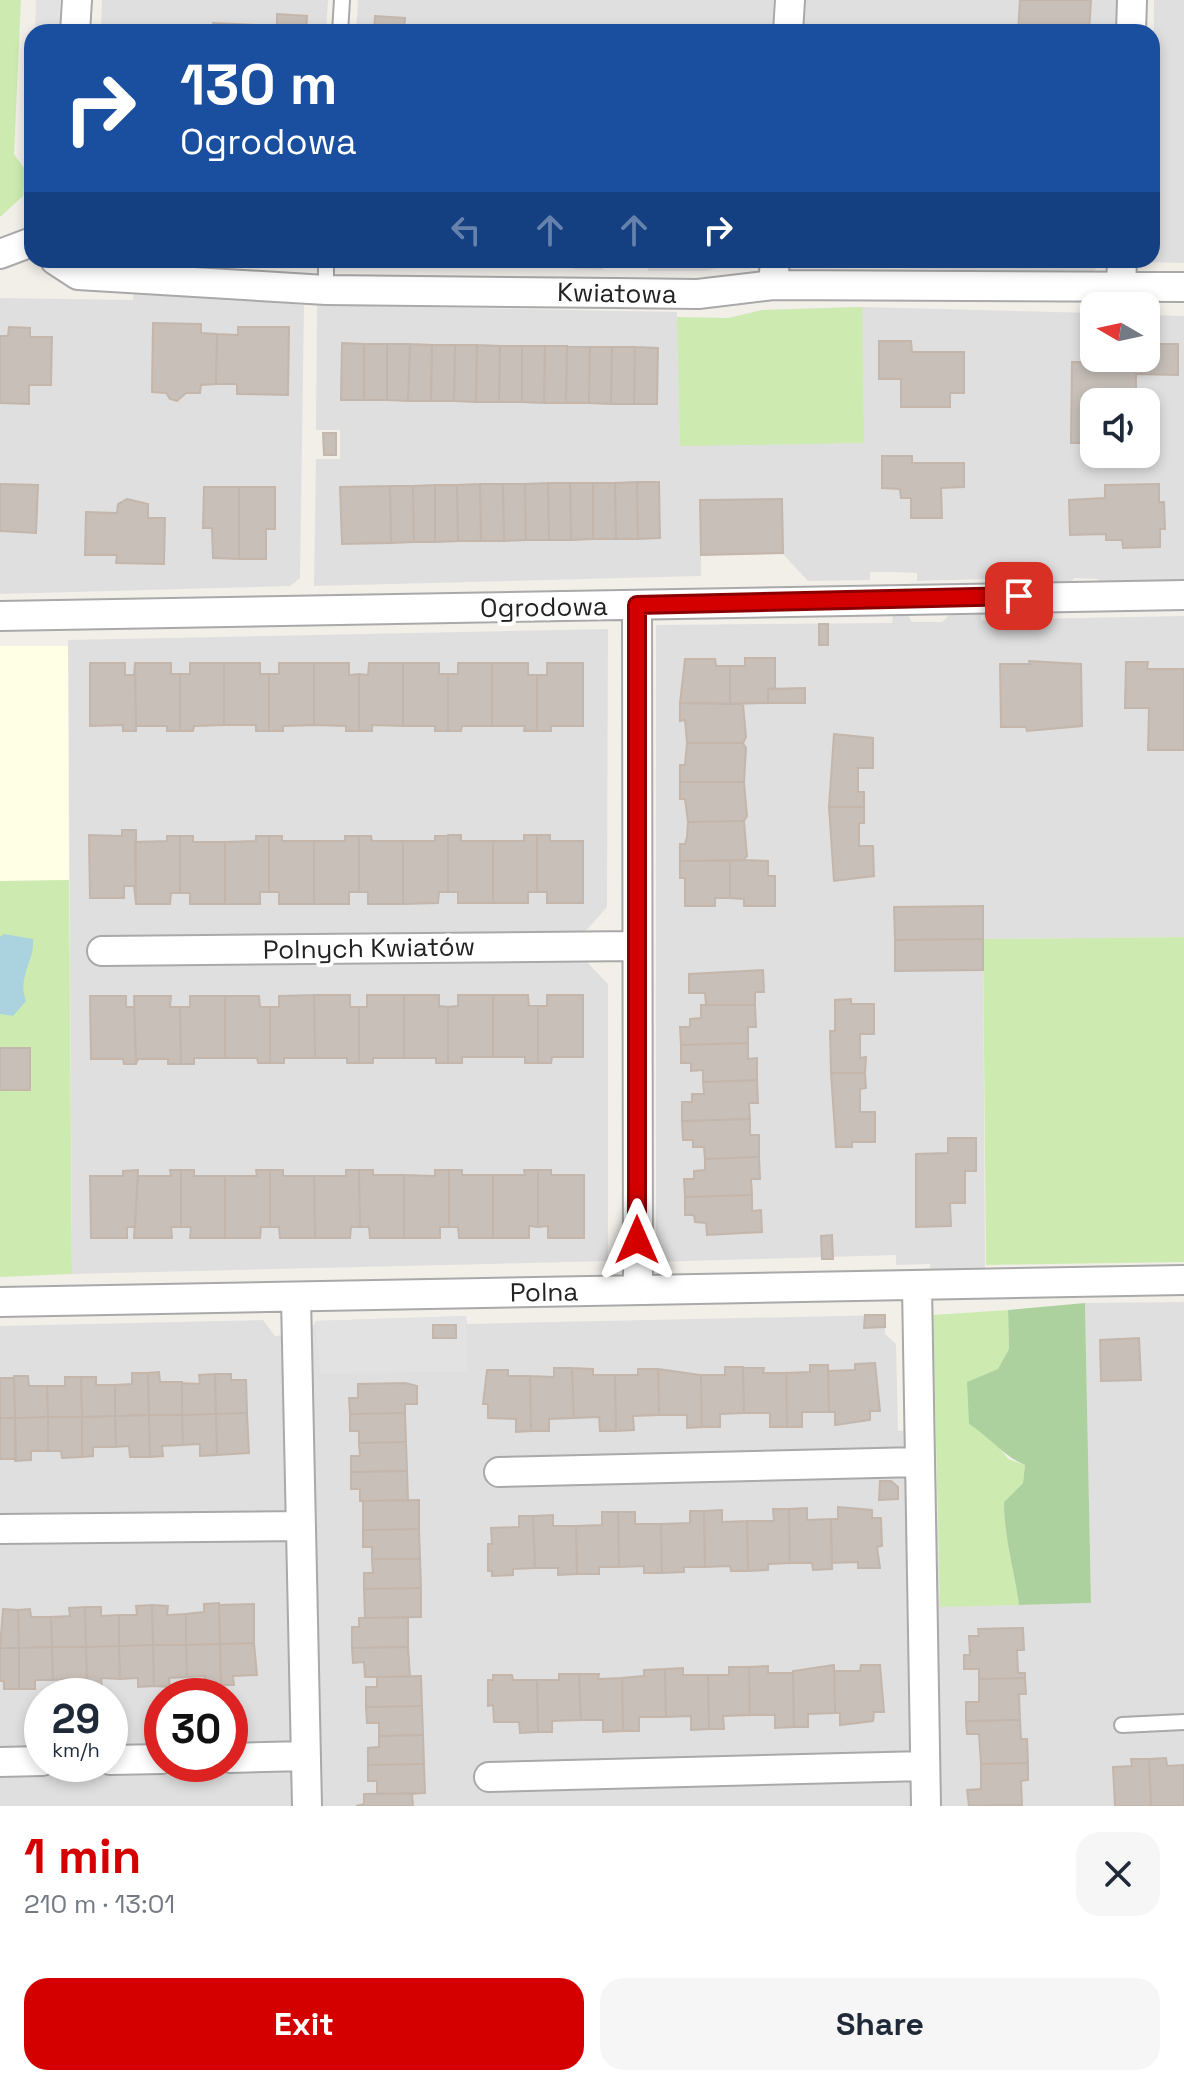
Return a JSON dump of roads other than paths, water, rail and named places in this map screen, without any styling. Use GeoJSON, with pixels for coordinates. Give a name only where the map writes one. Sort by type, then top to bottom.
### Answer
{"type":"FeatureCollection","features":[{"type":"Feature","properties":{"kind":"street"},"geometry":{"type":"LineString","coordinates":[[76,24],[77,0]]}},
{"type":"Feature","properties":{"kind":"street"},"geometry":{"type":"LineString","coordinates":[[788,24],[790,0]]}},
{"type":"Feature","properties":{"kind":"street"},"geometry":{"type":"LineString","coordinates":[[1131,24],[1132,0]]}},
{"type":"Feature","properties":{"kind":"street"},"geometry":{"type":"LineString","coordinates":[[0,254],[24,245]]}},
{"type":"Feature","properties":{"kind":"street","name":"Kwiatowa"},"geometry":{"type":"LineString","coordinates":[[67,268],[78,275],[326,290],[698,294],[774,272],[1122,273],[1184,287]]}},
{"type":"Feature","properties":{"kind":"street","name":"Ogrodowa"},"geometry":{"type":"LineString","coordinates":[[0,616],[1184,595]]}},
{"type":"Feature","properties":{"kind":"street"},"geometry":{"type":"LineString","coordinates":[[637,605],[638,1290]]}},
{"type":"Feature","properties":{"kind":"street","name":"Polnych Kwiatów"},"geometry":{"type":"LineString","coordinates":[[102,951],[636,946]]}},
{"type":"Feature","properties":{"kind":"street","name":"Polna"},"geometry":{"type":"LineString","coordinates":[[0,1302],[1184,1280]]}},
{"type":"Feature","properties":{"kind":"street"},"geometry":{"type":"LineString","coordinates":[[917,1287],[926,1806]]}},
{"type":"Feature","properties":{"kind":"street"},"geometry":{"type":"LineString","coordinates":[[296,1298],[307,1806]]}},
{"type":"Feature","properties":{"kind":"street"},"geometry":{"type":"LineString","coordinates":[[499,1472],[918,1462]]}},
{"type":"Feature","properties":{"kind":"street"},"geometry":{"type":"LineString","coordinates":[[0,1529],[301,1526]]}},
{"type":"Feature","properties":{"kind":"street"},"geometry":{"type":"LineString","coordinates":[[248,1758],[306,1756]]}},
{"type":"Feature","properties":{"kind":"street"},"geometry":{"type":"LineString","coordinates":[[0,1762],[24,1761]]}},
{"type":"Feature","properties":{"kind":"street"},"geometry":{"type":"LineString","coordinates":[[489,1777],[925,1766]]}},
{"type":"Feature","properties":{"kind":"lane"},"geometry":{"type":"LineString","coordinates":[[340,24],[342,0]]}},
{"type":"Feature","properties":{"kind":"lane"},"geometry":{"type":"LineString","coordinates":[[326,268],[326,290]]}},
{"type":"Feature","properties":{"kind":"lane"},"geometry":{"type":"LineString","coordinates":[[1122,1725],[1184,1722]]}},
{"type":"Feature","properties":{"kind":"water"},"geometry":{"type":"Polygon","coordinates":[[[4,934],[33,939],[24,984],[26,1001],[13,1016],[0,1014],[0,937],[4,934]]]}}]}
